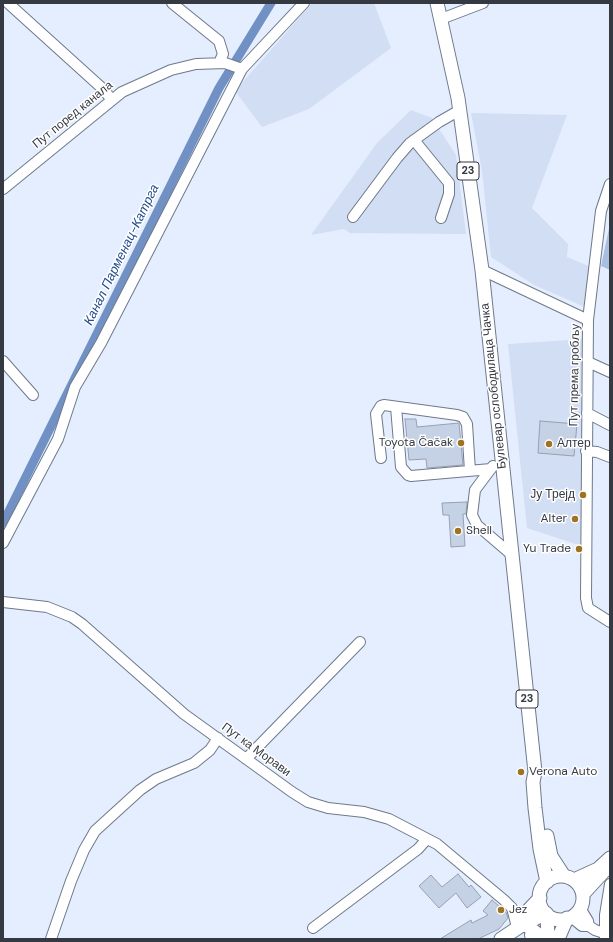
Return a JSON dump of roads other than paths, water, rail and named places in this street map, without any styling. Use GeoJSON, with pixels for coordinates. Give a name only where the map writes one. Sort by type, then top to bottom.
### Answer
{"type":"FeatureCollection","features":[{"type":"Feature","properties":{"kind":"main road","name":"Булевар ослободилаца Чачка"},"geometry":{"type":"LineString","coordinates":[[437,3],[460,110],[482,270],[535,772],[533,782],[535,808],[540,849],[547,882]]}},
{"type":"Feature","properties":{"kind":"main road","name":"Булевар ослободилаца Чачка"},"geometry":{"type":"LineString","coordinates":[[535,772],[539,781],[550,853],[569,878]]}},
{"type":"Feature","properties":{"kind":"main road"},"geometry":{"type":"LineString","coordinates":[[548,939],[546,913],[540,898],[541,891],[547,882],[556,876],[569,878],[598,869],[610,858]]}},
{"type":"Feature","properties":{"kind":"main road"},"geometry":{"type":"LineString","coordinates":[[558,939],[583,894],[610,866]]}},
{"type":"Feature","properties":{"kind":"main road","name":"23"},"geometry":{"type":"LineString","coordinates":[[569,878],[580,887],[583,894]]}},
{"type":"Feature","properties":{"kind":"main road"},"geometry":{"type":"LineString","coordinates":[[524,930],[522,917],[540,898]]}},
{"type":"Feature","properties":{"kind":"main road"},"geometry":{"type":"LineString","coordinates":[[546,913],[555,918],[573,914]]}},
{"type":"Feature","properties":{"kind":"main road"},"geometry":{"type":"LineString","coordinates":[[501,939],[524,930],[546,913]]}},
{"type":"Feature","properties":{"kind":"main road"},"geometry":{"type":"LineString","coordinates":[[524,930],[544,939]]}},
{"type":"Feature","properties":{"kind":"street"},"geometry":{"type":"LineString","coordinates":[[8,3],[103,89],[112,100]]}},
{"type":"Feature","properties":{"kind":"street"},"geometry":{"type":"LineString","coordinates":[[172,3],[219,42],[223,54],[222,63]]}},
{"type":"Feature","properties":{"kind":"street"},"geometry":{"type":"LineString","coordinates":[[3,543],[58,439],[75,388],[101,343],[240,68],[304,3]]}},
{"type":"Feature","properties":{"kind":"street"},"geometry":{"type":"LineString","coordinates":[[441,19],[483,3]]}},
{"type":"Feature","properties":{"kind":"street","name":"Пут поред канала"},"geometry":{"type":"LineString","coordinates":[[3,189],[122,92],[171,70],[196,64],[222,63],[240,68]]}},
{"type":"Feature","properties":{"kind":"street"},"geometry":{"type":"LineString","coordinates":[[353,217],[396,158],[414,140],[439,122],[460,110]]}},
{"type":"Feature","properties":{"kind":"street"},"geometry":{"type":"LineString","coordinates":[[414,140],[449,183],[449,194],[441,218]]}},
{"type":"Feature","properties":{"kind":"street","name":"Пут према гробљу"},"geometry":{"type":"LineString","coordinates":[[610,184],[601,212],[588,320],[586,451],[586,598],[588,608],[595,614],[610,622]]}},
{"type":"Feature","properties":{"kind":"street"},"geometry":{"type":"LineString","coordinates":[[482,270],[588,320]]}},
{"type":"Feature","properties":{"kind":"street"},"geometry":{"type":"LineString","coordinates":[[3,361],[33,395]]}},
{"type":"Feature","properties":{"kind":"street"},"geometry":{"type":"LineString","coordinates":[[588,362],[610,372]]}},
{"type":"Feature","properties":{"kind":"street"},"geometry":{"type":"LineString","coordinates":[[381,458],[377,411],[384,405],[457,415],[463,417],[467,424],[470,471]]}},
{"type":"Feature","properties":{"kind":"street"},"geometry":{"type":"LineString","coordinates":[[396,407],[401,467],[406,473],[411,476],[491,469]]}},
{"type":"Feature","properties":{"kind":"street"},"geometry":{"type":"LineString","coordinates":[[587,413],[610,425]]}},
{"type":"Feature","properties":{"kind":"street"},"geometry":{"type":"LineString","coordinates":[[586,451],[597,452],[610,457]]}},
{"type":"Feature","properties":{"kind":"street"},"geometry":{"type":"LineString","coordinates":[[501,454],[475,490],[472,514],[477,525],[512,555]]}},
{"type":"Feature","properties":{"kind":"street","name":"Пут ка Морави"},"geometry":{"type":"LineString","coordinates":[[3,602],[47,607],[72,617],[91,631],[184,714],[308,802],[328,808],[364,812],[389,819],[437,844],[504,900],[512,908],[524,930]]}},
{"type":"Feature","properties":{"kind":"street"},"geometry":{"type":"LineString","coordinates":[[246,759],[360,642]]}},
{"type":"Feature","properties":{"kind":"street"},"geometry":{"type":"LineString","coordinates":[[51,939],[84,850],[95,831],[140,790],[156,779],[194,763],[210,750],[218,738]]}},
{"type":"Feature","properties":{"kind":"street"},"geometry":{"type":"LineString","coordinates":[[313,928],[418,850],[427,839]]}},
{"type":"Feature","properties":{"kind":"street"},"geometry":{"type":"LineString","coordinates":[[607,936],[605,915],[610,884]]}},
{"type":"Feature","properties":{"kind":"street"},"geometry":{"type":"LineString","coordinates":[[573,914],[582,926],[589,926],[607,936]]}},
{"type":"Feature","properties":{"kind":"waterway","name":"Канал Парменац-Катрга"},"geometry":{"type":"LineString","coordinates":[[3,523],[219,88],[271,3]]}},
{"type":"Feature","properties":{"kind":"place","name":"Toyota Čačak"},"geometry":{"type":"Point","coordinates":[461,443]}},
{"type":"Feature","properties":{"kind":"place","name":"Алтер"},"geometry":{"type":"Point","coordinates":[549,444]}},
{"type":"Feature","properties":{"kind":"place","name":"Ју Трејд"},"geometry":{"type":"Point","coordinates":[583,495]}},
{"type":"Feature","properties":{"kind":"place","name":"Alter"},"geometry":{"type":"Point","coordinates":[575,519]}},
{"type":"Feature","properties":{"kind":"place","name":"Shell"},"geometry":{"type":"Point","coordinates":[458,531]}},
{"type":"Feature","properties":{"kind":"place","name":"Yu Trade"},"geometry":{"type":"Point","coordinates":[579,549]}},
{"type":"Feature","properties":{"kind":"place","name":"Verona Auto"},"geometry":{"type":"Point","coordinates":[521,772]}},
{"type":"Feature","properties":{"kind":"place","name":"Jez"},"geometry":{"type":"Point","coordinates":[501,910]}}]}
